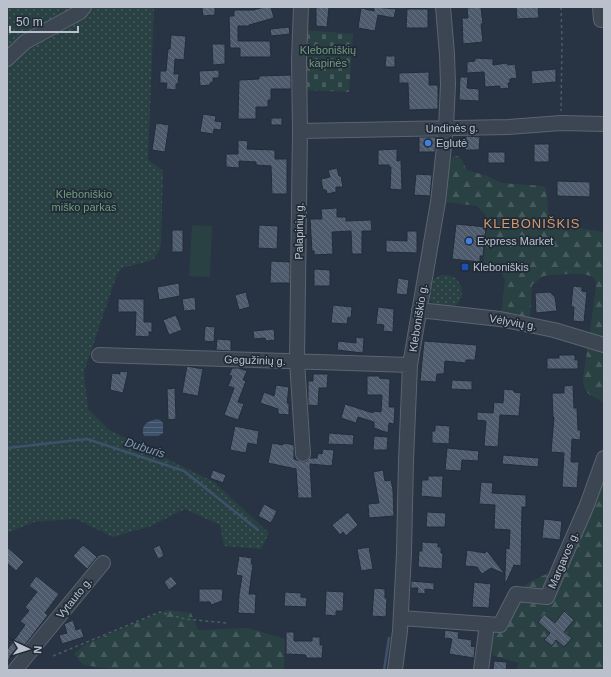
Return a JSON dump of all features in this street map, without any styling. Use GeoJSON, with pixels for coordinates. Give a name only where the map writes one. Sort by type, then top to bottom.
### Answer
{"type":"FeatureCollection","features":[{"type":"Feature","properties":{"kind":"street"},"geometry":{"type":"LineString","coordinates":[[7,59],[25,42],[80,12],[84,7]]}},
{"type":"Feature","properties":{"kind":"street","name":"Palapinių g."},"geometry":{"type":"LineString","coordinates":[[301,7],[299,60],[300,131],[297,361],[303,454]]}},
{"type":"Feature","properties":{"kind":"street","name":"Kleboniškio g."},"geometry":{"type":"LineString","coordinates":[[394,670],[401,624],[410,365],[438,202],[446,128],[448,84],[443,7]]}},
{"type":"Feature","properties":{"kind":"street","name":"Undinės g."},"geometry":{"type":"LineString","coordinates":[[300,131],[508,127],[561,123],[604,124]]}},
{"type":"Feature","properties":{"kind":"street","name":"Vėlyvių g."},"geometry":{"type":"LineString","coordinates":[[419,310],[500,319],[554,330],[604,345]]}},
{"type":"Feature","properties":{"kind":"street","name":"Gegužinių g."},"geometry":{"type":"LineString","coordinates":[[99,355],[410,365]]}},
{"type":"Feature","properties":{"kind":"street","name":"Margavos g."},"geometry":{"type":"LineString","coordinates":[[401,624],[500,625],[516,594],[548,597],[587,505],[604,458]]}},
{"type":"Feature","properties":{"kind":"street","name":"Vytauto g."},"geometry":{"type":"LineString","coordinates":[[15,670],[103,563]]}},
{"type":"Feature","properties":{"kind":"street"},"geometry":{"type":"LineString","coordinates":[[481,670],[487,624]]}},
{"type":"Feature","properties":{"kind":"path"},"geometry":{"type":"LineString","coordinates":[[561,7],[561,123]]}},
{"type":"Feature","properties":{"kind":"path"},"geometry":{"type":"LineString","coordinates":[[53,656],[160,612],[185,619],[227,623]]}},
{"type":"Feature","properties":{"kind":"green space","name":"Kleboniškio miško parkas"},"geometry":{"type":"Polygon","coordinates":[[[7,7],[154,7],[148,159],[163,171],[160,249],[153,260],[122,268],[117,274],[84,372],[88,409],[109,430],[214,482],[269,533],[261,549],[224,546],[220,525],[185,509],[151,526],[113,537],[76,519],[34,522],[7,533],[7,7]]]}},
{"type":"Feature","properties":{"kind":"green space","name":"Kleboniškių kapinės"},"geometry":{"type":"Polygon","coordinates":[[[304,30],[353,34],[349,92],[304,90],[304,30]]]}},
{"type":"Feature","properties":{"kind":"green space"},"geometry":{"type":"Polygon","coordinates":[[[458,156],[467,170],[487,176],[502,183],[543,186],[546,189],[549,220],[553,224],[604,232],[604,402],[587,392],[583,380],[596,281],[590,276],[578,274],[543,276],[532,285],[530,319],[501,314],[505,280],[500,269],[483,266],[487,226],[486,215],[477,206],[445,202],[449,161],[453,157],[458,156]]]}},
{"type":"Feature","properties":{"kind":"green space"},"geometry":{"type":"Polygon","coordinates":[[[192,225],[212,226],[210,277],[189,276],[192,225]]]}},
{"type":"Feature","properties":{"kind":"green space"},"geometry":{"type":"Polygon","coordinates":[[[445,275],[457,280],[462,292],[457,304],[445,309],[433,304],[428,292],[433,280],[445,275]]]}},
{"type":"Feature","properties":{"kind":"green space"},"geometry":{"type":"Polygon","coordinates":[[[604,474],[604,670],[517,670],[518,663],[492,655],[491,632],[505,627],[526,584],[563,566],[595,503],[604,474]]]}},
{"type":"Feature","properties":{"kind":"green space"},"geometry":{"type":"Polygon","coordinates":[[[167,610],[191,613],[198,630],[248,628],[285,639],[284,670],[120,670],[83,665],[74,654],[86,644],[167,610]]]}},
{"type":"Feature","properties":{"kind":"water"},"geometry":{"type":"Polygon","coordinates":[[[157,419],[163,423],[163,433],[158,436],[144,436],[143,429],[145,424],[157,419]]]}},
{"type":"Feature","properties":{"kind":"building"},"geometry":{"type":"Polygon","coordinates":[[[202,7],[215,7],[215,15],[203,16],[202,7]]]}},
{"type":"Feature","properties":{"kind":"building"},"geometry":{"type":"Polygon","coordinates":[[[271,7],[274,18],[249,26],[238,26],[238,41],[270,41],[271,57],[240,57],[240,48],[230,48],[229,16],[234,16],[234,10],[253,10],[271,7]]]}},
{"type":"Feature","properties":{"kind":"building"},"geometry":{"type":"Polygon","coordinates":[[[316,7],[329,7],[327,27],[316,26],[316,7]]]}},
{"type":"Feature","properties":{"kind":"building"},"geometry":{"type":"Polygon","coordinates":[[[374,7],[396,9],[394,18],[378,15],[375,31],[358,28],[361,8],[374,11],[374,7]]]}},
{"type":"Feature","properties":{"kind":"building"},"geometry":{"type":"Polygon","coordinates":[[[481,7],[483,42],[463,44],[462,18],[468,18],[467,8],[481,7]]]}},
{"type":"Feature","properties":{"kind":"building"},"geometry":{"type":"Polygon","coordinates":[[[516,7],[538,7],[539,18],[517,19],[516,7]]]}},
{"type":"Feature","properties":{"kind":"building"},"geometry":{"type":"Polygon","coordinates":[[[407,9],[428,9],[428,28],[406,28],[407,9]]]}},
{"type":"Feature","properties":{"kind":"building"},"geometry":{"type":"Polygon","coordinates":[[[289,27],[290,34],[271,36],[270,29],[289,27]]]}},
{"type":"Feature","properties":{"kind":"building"},"geometry":{"type":"Polygon","coordinates":[[[171,35],[186,36],[184,60],[175,59],[174,74],[179,74],[176,90],[166,89],[167,83],[160,83],[160,71],[166,71],[171,35]]]}},
{"type":"Feature","properties":{"kind":"building"},"geometry":{"type":"Polygon","coordinates":[[[212,44],[225,44],[225,64],[213,65],[212,44]]]}},
{"type":"Feature","properties":{"kind":"building"},"geometry":{"type":"Polygon","coordinates":[[[386,56],[395,56],[395,67],[385,67],[386,56]]]}},
{"type":"Feature","properties":{"kind":"building"},"geometry":{"type":"Polygon","coordinates":[[[475,58],[493,59],[493,65],[507,63],[508,65],[515,64],[517,78],[510,79],[510,83],[508,83],[509,88],[500,89],[500,86],[485,87],[484,72],[467,73],[467,62],[475,61],[475,58]]]}},
{"type":"Feature","properties":{"kind":"building"},"geometry":{"type":"Polygon","coordinates":[[[556,69],[556,82],[532,84],[531,71],[556,69]]]}},
{"type":"Feature","properties":{"kind":"building"},"geometry":{"type":"Polygon","coordinates":[[[219,70],[219,78],[213,78],[213,82],[210,83],[210,85],[200,86],[199,71],[219,70]]]}},
{"type":"Feature","properties":{"kind":"building"},"geometry":{"type":"Polygon","coordinates":[[[429,72],[429,85],[438,85],[438,109],[409,110],[408,83],[399,83],[399,73],[429,72]]]}},
{"type":"Feature","properties":{"kind":"building"},"geometry":{"type":"Polygon","coordinates":[[[291,75],[291,89],[271,89],[271,100],[268,100],[268,107],[256,107],[256,119],[238,119],[239,80],[259,79],[259,76],[291,75]]]}},
{"type":"Feature","properties":{"kind":"building"},"geometry":{"type":"Polygon","coordinates":[[[460,77],[468,77],[467,88],[479,89],[479,101],[459,100],[460,77]]]}},
{"type":"Feature","properties":{"kind":"building"},"geometry":{"type":"Polygon","coordinates":[[[203,114],[216,116],[215,121],[222,122],[221,130],[214,129],[213,134],[200,132],[203,114]]]}},
{"type":"Feature","properties":{"kind":"building"},"geometry":{"type":"Polygon","coordinates":[[[271,118],[282,118],[282,125],[271,125],[271,118]]]}},
{"type":"Feature","properties":{"kind":"building"},"geometry":{"type":"Polygon","coordinates":[[[156,123],[169,125],[165,152],[152,150],[156,123]]]}},
{"type":"Feature","properties":{"kind":"building"},"geometry":{"type":"Polygon","coordinates":[[[466,136],[480,137],[479,150],[465,150],[466,136]]]}},
{"type":"Feature","properties":{"kind":"building","name":"Eglutė"},"geometry":{"type":"Polygon","coordinates":[[[419,137],[436,137],[435,152],[419,152],[419,137]]]}},
{"type":"Feature","properties":{"kind":"building"},"geometry":{"type":"Polygon","coordinates":[[[238,140],[248,141],[247,149],[275,150],[275,159],[287,159],[287,194],[272,194],[271,166],[256,165],[256,162],[239,161],[239,168],[226,167],[226,154],[238,154],[238,140]]]}},
{"type":"Feature","properties":{"kind":"building"},"geometry":{"type":"Polygon","coordinates":[[[534,144],[549,144],[549,162],[534,162],[534,144]]]}},
{"type":"Feature","properties":{"kind":"building"},"geometry":{"type":"Polygon","coordinates":[[[397,149],[397,161],[401,160],[402,190],[390,189],[391,167],[389,167],[389,165],[378,165],[378,150],[397,149]]]}},
{"type":"Feature","properties":{"kind":"building"},"geometry":{"type":"Polygon","coordinates":[[[488,152],[505,152],[505,163],[488,163],[488,152]]]}},
{"type":"Feature","properties":{"kind":"building"},"geometry":{"type":"Polygon","coordinates":[[[337,168],[339,176],[341,176],[343,187],[336,187],[336,192],[327,194],[326,190],[323,190],[321,179],[330,177],[328,170],[337,168]]]}},
{"type":"Feature","properties":{"kind":"building"},"geometry":{"type":"Polygon","coordinates":[[[416,174],[432,175],[430,196],[414,195],[416,174]]]}},
{"type":"Feature","properties":{"kind":"building"},"geometry":{"type":"Polygon","coordinates":[[[557,181],[590,182],[590,197],[557,196],[557,181]]]}},
{"type":"Feature","properties":{"kind":"building"},"geometry":{"type":"Polygon","coordinates":[[[337,208],[337,217],[346,217],[346,221],[371,220],[372,231],[362,231],[362,254],[352,254],[351,231],[332,232],[333,254],[314,255],[314,251],[312,251],[310,219],[322,219],[321,209],[337,208]]]}},
{"type":"Feature","properties":{"kind":"building","name":"Express Market"},"geometry":{"type":"Polygon","coordinates":[[[456,224],[486,227],[483,256],[480,256],[480,262],[452,259],[456,224]]]}},
{"type":"Feature","properties":{"kind":"building"},"geometry":{"type":"Polygon","coordinates":[[[259,225],[278,226],[277,249],[258,248],[259,225]]]}},
{"type":"Feature","properties":{"kind":"building"},"geometry":{"type":"Polygon","coordinates":[[[172,230],[183,230],[183,252],[172,252],[172,230]]]}},
{"type":"Feature","properties":{"kind":"building"},"geometry":{"type":"Polygon","coordinates":[[[407,231],[417,231],[417,253],[386,252],[386,240],[407,241],[407,231]]]}},
{"type":"Feature","properties":{"kind":"building"},"geometry":{"type":"Polygon","coordinates":[[[271,261],[290,262],[290,283],[270,283],[271,261]]]}},
{"type":"Feature","properties":{"kind":"building"},"geometry":{"type":"Polygon","coordinates":[[[314,269],[330,270],[330,286],[314,286],[314,269]]]}},
{"type":"Feature","properties":{"kind":"building"},"geometry":{"type":"Polygon","coordinates":[[[398,278],[409,280],[407,295],[396,294],[398,278]]]}},
{"type":"Feature","properties":{"kind":"building"},"geometry":{"type":"Polygon","coordinates":[[[179,283],[180,296],[159,300],[157,287],[179,283]]]}},
{"type":"Feature","properties":{"kind":"building"},"geometry":{"type":"Polygon","coordinates":[[[573,286],[582,287],[582,291],[587,292],[584,322],[573,321],[574,307],[571,307],[573,286]]]}},
{"type":"Feature","properties":{"kind":"building"},"geometry":{"type":"Polygon","coordinates":[[[246,292],[250,307],[239,310],[235,295],[246,292]]]}},
{"type":"Feature","properties":{"kind":"building"},"geometry":{"type":"Polygon","coordinates":[[[550,292],[555,297],[557,311],[536,313],[535,293],[550,292]]]}},
{"type":"Feature","properties":{"kind":"building"},"geometry":{"type":"Polygon","coordinates":[[[195,297],[196,310],[184,311],[182,299],[195,297]]]}},
{"type":"Feature","properties":{"kind":"building"},"geometry":{"type":"Polygon","coordinates":[[[118,299],[144,299],[144,322],[152,322],[152,332],[149,332],[149,337],[135,336],[136,312],[118,312],[118,299]]]}},
{"type":"Feature","properties":{"kind":"building"},"geometry":{"type":"Polygon","coordinates":[[[333,305],[352,307],[351,318],[348,317],[347,324],[331,323],[333,305]]]}},
{"type":"Feature","properties":{"kind":"building"},"geometry":{"type":"Polygon","coordinates":[[[378,307],[394,309],[393,332],[383,331],[384,325],[376,324],[378,307]]]}},
{"type":"Feature","properties":{"kind":"building"},"geometry":{"type":"Polygon","coordinates":[[[176,315],[182,330],[169,335],[163,320],[176,315]]]}},
{"type":"Feature","properties":{"kind":"building"},"geometry":{"type":"Polygon","coordinates":[[[205,326],[215,327],[214,342],[204,341],[205,326]]]}},
{"type":"Feature","properties":{"kind":"building"},"geometry":{"type":"Polygon","coordinates":[[[274,329],[275,340],[266,341],[265,338],[254,339],[253,331],[274,329]]]}},
{"type":"Feature","properties":{"kind":"building"},"geometry":{"type":"Polygon","coordinates":[[[356,337],[364,338],[363,353],[337,350],[338,341],[356,343],[356,337]]]}},
{"type":"Feature","properties":{"kind":"building"},"geometry":{"type":"Polygon","coordinates":[[[217,339],[231,340],[231,351],[216,350],[217,339]]]}},
{"type":"Feature","properties":{"kind":"building"},"geometry":{"type":"Polygon","coordinates":[[[424,341],[477,345],[475,360],[466,360],[466,363],[445,361],[444,374],[437,374],[436,382],[420,381],[424,341]]]}},
{"type":"Feature","properties":{"kind":"building"},"geometry":{"type":"Polygon","coordinates":[[[559,355],[575,355],[575,360],[578,360],[578,369],[547,369],[547,358],[559,358],[559,355]]]}},
{"type":"Feature","properties":{"kind":"building"},"geometry":{"type":"Polygon","coordinates":[[[187,366],[203,369],[198,396],[182,393],[187,366]]]}},
{"type":"Feature","properties":{"kind":"building"},"geometry":{"type":"Polygon","coordinates":[[[232,368],[239,368],[247,371],[243,380],[246,381],[238,402],[244,404],[238,420],[224,415],[234,388],[228,386],[232,376],[229,375],[232,368]]]}},
{"type":"Feature","properties":{"kind":"building"},"geometry":{"type":"Polygon","coordinates":[[[120,371],[128,372],[123,393],[110,390],[112,373],[120,374],[120,371]]]}},
{"type":"Feature","properties":{"kind":"building"},"geometry":{"type":"Polygon","coordinates":[[[313,374],[328,374],[327,388],[319,388],[318,406],[308,405],[308,381],[313,381],[313,374]]]}},
{"type":"Feature","properties":{"kind":"building"},"geometry":{"type":"Polygon","coordinates":[[[367,376],[380,376],[379,378],[390,379],[389,407],[395,407],[394,424],[389,423],[388,433],[374,428],[374,422],[358,417],[356,423],[341,418],[345,404],[373,413],[373,411],[381,412],[382,395],[367,395],[367,376]]]}},
{"type":"Feature","properties":{"kind":"building"},"geometry":{"type":"Polygon","coordinates":[[[452,380],[472,381],[472,390],[451,389],[452,380]]]}},
{"type":"Feature","properties":{"kind":"building"},"geometry":{"type":"Polygon","coordinates":[[[276,385],[289,387],[287,403],[289,403],[289,415],[278,414],[278,409],[260,403],[264,392],[274,396],[276,385]]]}},
{"type":"Feature","properties":{"kind":"building"},"geometry":{"type":"Polygon","coordinates":[[[573,385],[574,408],[577,408],[578,430],[581,430],[580,440],[572,439],[571,462],[579,462],[577,488],[562,487],[564,453],[551,452],[554,417],[552,393],[564,393],[564,386],[573,385]]]}},
{"type":"Feature","properties":{"kind":"building"},"geometry":{"type":"Polygon","coordinates":[[[175,388],[176,419],[168,420],[167,389],[175,388]]]}},
{"type":"Feature","properties":{"kind":"building"},"geometry":{"type":"Polygon","coordinates":[[[504,389],[514,390],[514,392],[521,393],[519,416],[500,415],[498,447],[484,446],[486,421],[477,420],[477,412],[493,413],[494,402],[503,403],[504,389]]]}},
{"type":"Feature","properties":{"kind":"building"},"geometry":{"type":"Polygon","coordinates":[[[435,425],[450,426],[449,444],[432,443],[432,431],[435,431],[435,425]]]}},
{"type":"Feature","properties":{"kind":"building"},"geometry":{"type":"Polygon","coordinates":[[[235,426],[259,431],[257,445],[248,443],[246,453],[230,450],[235,426]]]}},
{"type":"Feature","properties":{"kind":"building"},"geometry":{"type":"Polygon","coordinates":[[[329,433],[354,435],[353,445],[328,444],[329,433]]]}},
{"type":"Feature","properties":{"kind":"building"},"geometry":{"type":"Polygon","coordinates":[[[374,436],[388,437],[387,450],[373,450],[374,436]]]}},
{"type":"Feature","properties":{"kind":"building"},"geometry":{"type":"Polygon","coordinates":[[[272,443],[294,445],[294,459],[303,462],[310,458],[317,458],[318,453],[322,454],[323,449],[334,450],[332,466],[310,464],[312,498],[298,498],[296,469],[268,463],[272,443]]]}},
{"type":"Feature","properties":{"kind":"building"},"geometry":{"type":"Polygon","coordinates":[[[447,448],[479,451],[478,461],[462,460],[461,471],[445,470],[447,448]]]}},
{"type":"Feature","properties":{"kind":"building"},"geometry":{"type":"Polygon","coordinates":[[[503,455],[539,458],[538,467],[502,464],[503,455]]]}},
{"type":"Feature","properties":{"kind":"building"},"geometry":{"type":"Polygon","coordinates":[[[213,470],[226,475],[223,483],[210,478],[213,470]]]}},
{"type":"Feature","properties":{"kind":"building"},"geometry":{"type":"Polygon","coordinates":[[[383,470],[385,481],[391,480],[394,516],[369,518],[368,504],[379,503],[373,472],[383,470]]]}},
{"type":"Feature","properties":{"kind":"building"},"geometry":{"type":"Polygon","coordinates":[[[428,476],[443,476],[442,498],[421,496],[422,480],[428,480],[428,476]]]}},
{"type":"Feature","properties":{"kind":"building"},"geometry":{"type":"Polygon","coordinates":[[[481,482],[493,483],[492,493],[526,495],[526,507],[522,507],[521,566],[514,565],[505,585],[506,548],[509,549],[510,530],[494,529],[495,505],[479,504],[481,482]]]}},
{"type":"Feature","properties":{"kind":"building"},"geometry":{"type":"Polygon","coordinates":[[[264,504],[277,511],[271,523],[258,516],[264,504]]]}},
{"type":"Feature","properties":{"kind":"building"},"geometry":{"type":"Polygon","coordinates":[[[348,512],[358,525],[346,536],[343,532],[340,535],[332,525],[348,512]]]}},
{"type":"Feature","properties":{"kind":"building"},"geometry":{"type":"Polygon","coordinates":[[[427,512],[446,513],[445,527],[426,527],[427,512]]]}},
{"type":"Feature","properties":{"kind":"building"},"geometry":{"type":"Polygon","coordinates":[[[544,519],[562,521],[560,540],[542,538],[544,519]]]}},
{"type":"Feature","properties":{"kind":"building"},"geometry":{"type":"Polygon","coordinates":[[[422,542],[438,543],[438,547],[441,547],[441,553],[443,553],[442,569],[418,567],[419,551],[422,551],[422,542]]]}},
{"type":"Feature","properties":{"kind":"building"},"geometry":{"type":"Polygon","coordinates":[[[83,545],[97,557],[87,569],[73,556],[83,545]]]}},
{"type":"Feature","properties":{"kind":"building"},"geometry":{"type":"Polygon","coordinates":[[[160,545],[164,556],[158,559],[153,548],[160,545]]]}},
{"type":"Feature","properties":{"kind":"building"},"geometry":{"type":"Polygon","coordinates":[[[7,547],[24,562],[16,571],[7,563],[7,547]]]}},
{"type":"Feature","properties":{"kind":"building"},"geometry":{"type":"Polygon","coordinates":[[[369,547],[373,569],[361,571],[357,549],[369,547]]]}},
{"type":"Feature","properties":{"kind":"building"},"geometry":{"type":"Polygon","coordinates":[[[467,550],[485,553],[487,551],[505,574],[491,568],[482,574],[477,567],[465,566],[467,550]]]}},
{"type":"Feature","properties":{"kind":"building"},"geometry":{"type":"Polygon","coordinates":[[[239,556],[252,558],[251,564],[253,564],[249,594],[256,594],[255,614],[238,613],[242,576],[236,575],[239,556]]]}},
{"type":"Feature","properties":{"kind":"building"},"geometry":{"type":"Polygon","coordinates":[[[36,576],[59,594],[45,613],[48,615],[24,646],[21,643],[7,662],[7,650],[25,625],[20,621],[29,611],[25,607],[37,592],[29,586],[36,576]]]}},
{"type":"Feature","properties":{"kind":"building"},"geometry":{"type":"Polygon","coordinates":[[[171,576],[177,584],[169,590],[164,582],[171,576]]]}},
{"type":"Feature","properties":{"kind":"building"},"geometry":{"type":"Polygon","coordinates":[[[411,581],[434,583],[434,590],[425,589],[425,594],[417,593],[418,588],[411,588],[411,581]]]}},
{"type":"Feature","properties":{"kind":"building"},"geometry":{"type":"Polygon","coordinates":[[[474,582],[491,584],[489,608],[472,607],[474,582]]]}},
{"type":"Feature","properties":{"kind":"building"},"geometry":{"type":"Polygon","coordinates":[[[374,588],[385,589],[385,598],[387,598],[386,617],[372,616],[374,588]]]}},
{"type":"Feature","properties":{"kind":"building"},"geometry":{"type":"Polygon","coordinates":[[[199,589],[223,589],[222,601],[211,605],[210,602],[199,602],[199,589]]]}},
{"type":"Feature","properties":{"kind":"building"},"geometry":{"type":"Polygon","coordinates":[[[326,591],[344,592],[343,611],[336,611],[336,616],[325,615],[326,591]]]}},
{"type":"Feature","properties":{"kind":"building"},"geometry":{"type":"Polygon","coordinates":[[[285,592],[301,593],[301,597],[307,598],[306,607],[284,606],[285,592]]]}},
{"type":"Feature","properties":{"kind":"building"},"geometry":{"type":"Polygon","coordinates":[[[564,611],[574,620],[564,632],[572,638],[564,647],[556,640],[552,646],[544,640],[550,633],[538,622],[544,614],[555,623],[564,611]]]}},
{"type":"Feature","properties":{"kind":"building"},"geometry":{"type":"Polygon","coordinates":[[[73,620],[76,630],[81,628],[84,637],[62,644],[59,635],[67,633],[64,624],[73,620]]]}},
{"type":"Feature","properties":{"kind":"building"},"geometry":{"type":"Polygon","coordinates":[[[445,630],[459,632],[458,638],[472,640],[471,646],[475,647],[474,658],[449,654],[452,639],[444,638],[445,630]]]}},
{"type":"Feature","properties":{"kind":"building"},"geometry":{"type":"Polygon","coordinates":[[[286,632],[294,632],[294,641],[312,641],[312,637],[320,637],[320,645],[323,645],[322,658],[306,658],[306,655],[286,654],[286,632]]]}},
{"type":"Feature","properties":{"kind":"building"},"geometry":{"type":"Polygon","coordinates":[[[494,661],[507,662],[506,670],[493,670],[494,661]]]}},
{"type":"Feature","properties":{"kind":"waterway","name":"Duburis"},"geometry":{"type":"LineString","coordinates":[[7,448],[87,439],[184,471],[258,530]]}},
{"type":"Feature","properties":{"kind":"waterway","name":"Duburis"},"geometry":{"type":"LineString","coordinates":[[384,670],[389,638]]}},
{"type":"Feature","properties":{"kind":"place","name":"Eglutė"},"geometry":{"type":"Point","coordinates":[428,143]}},
{"type":"Feature","properties":{"kind":"place","name":"Express Market"},"geometry":{"type":"Point","coordinates":[469,241]}},
{"type":"Feature","properties":{"kind":"place","name":"Kleboniškis"},"geometry":{"type":"Point","coordinates":[465,267]}},
{"type":"Feature","properties":{"kind":"district","name":"KLEBONIŠKIS"},"geometry":{"type":"Point","coordinates":[532,223]}}]}
